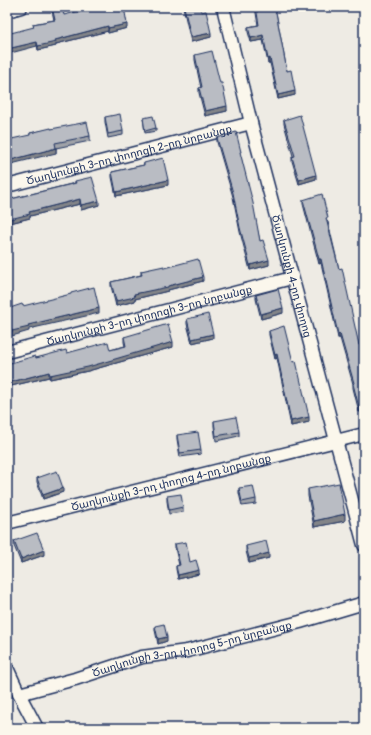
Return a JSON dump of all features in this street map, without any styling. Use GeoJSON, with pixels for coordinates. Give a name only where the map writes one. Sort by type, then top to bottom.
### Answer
{"type":"FeatureCollection","features":[{"type":"Feature","properties":{"kind":"street"},"geometry":{"type":"LineString","coordinates":[[7,11],[21,7]]}},
{"type":"Feature","properties":{"kind":"street","name":"Ծաղկունքի 4-րդ փողոց"},"geometry":{"type":"LineString","coordinates":[[223,7],[251,123],[364,545]]}},
{"type":"Feature","properties":{"kind":"street","name":"Ծաղկունքի 3-րդ փողոցի 2-րդ նրբանցք"},"geometry":{"type":"LineString","coordinates":[[7,186],[251,123]]}},
{"type":"Feature","properties":{"kind":"street","name":"Ծաղկունքի 3-րդ փողոցի 3-րդ նրբանցք"},"geometry":{"type":"LineString","coordinates":[[7,352],[292,278]]}},
{"type":"Feature","properties":{"kind":"street","name":"Ծաղկունքի 3-րդ փողոց 4-րդ նրբանցք"},"geometry":{"type":"LineString","coordinates":[[7,523],[364,434]]}},
{"type":"Feature","properties":{"kind":"street","name":"Ծաղկունքի 3-րդ փողոց 5-րդ նրբանցք"},"geometry":{"type":"LineString","coordinates":[[19,694],[75,679],[142,657],[187,651],[300,622],[364,603]]}},
{"type":"Feature","properties":{"kind":"street"},"geometry":{"type":"LineString","coordinates":[[7,668],[37,728]]}},
{"type":"Feature","properties":{"kind":"building"},"geometry":{"type":"Polygon","coordinates":[[[52,7],[62,7],[64,15],[97,7],[124,7],[127,24],[108,28],[108,26],[38,46],[37,42],[7,49],[7,34],[34,27],[33,24],[55,20],[52,7]]]}},
{"type":"Feature","properties":{"kind":"building"},"geometry":{"type":"Polygon","coordinates":[[[184,7],[200,7],[201,12],[206,11],[211,33],[191,37],[184,7]]]}},
{"type":"Feature","properties":{"kind":"building"},"geometry":{"type":"Polygon","coordinates":[[[256,7],[275,7],[287,71],[291,70],[295,91],[278,95],[270,58],[268,59],[263,35],[251,38],[248,27],[259,25],[256,7]]]}},
{"type":"Feature","properties":{"kind":"building"},"geometry":{"type":"Polygon","coordinates":[[[359,7],[364,7],[364,21],[362,21],[359,7]]]}},
{"type":"Feature","properties":{"kind":"building"},"geometry":{"type":"Polygon","coordinates":[[[212,51],[220,83],[222,83],[227,106],[205,111],[199,88],[202,87],[195,55],[212,51]]]}},
{"type":"Feature","properties":{"kind":"building"},"geometry":{"type":"Polygon","coordinates":[[[120,114],[123,131],[108,134],[105,117],[120,114]]]}},
{"type":"Feature","properties":{"kind":"building"},"geometry":{"type":"Polygon","coordinates":[[[300,115],[316,175],[299,180],[292,157],[295,156],[284,120],[300,115]]]}},
{"type":"Feature","properties":{"kind":"building"},"geometry":{"type":"Polygon","coordinates":[[[153,116],[156,128],[145,131],[143,118],[153,116]]]}},
{"type":"Feature","properties":{"kind":"building"},"geometry":{"type":"Polygon","coordinates":[[[87,122],[90,136],[55,143],[56,148],[7,161],[7,140],[30,135],[30,133],[51,128],[87,122]]]}},
{"type":"Feature","properties":{"kind":"building"},"geometry":{"type":"Polygon","coordinates":[[[236,132],[253,203],[260,241],[263,240],[269,260],[250,265],[240,228],[233,193],[217,138],[236,132]]]}},
{"type":"Feature","properties":{"kind":"building"},"geometry":{"type":"Polygon","coordinates":[[[163,158],[168,180],[116,192],[112,172],[144,165],[144,163],[163,158]]]}},
{"type":"Feature","properties":{"kind":"building"},"geometry":{"type":"Polygon","coordinates":[[[92,177],[99,201],[81,205],[80,199],[29,212],[30,214],[10,219],[9,217],[7,218],[7,200],[76,183],[75,181],[92,177]]]}},
{"type":"Feature","properties":{"kind":"building"},"geometry":{"type":"Polygon","coordinates":[[[322,194],[328,218],[326,218],[339,269],[342,268],[359,345],[361,344],[364,355],[364,406],[359,407],[354,383],[340,334],[338,334],[321,259],[319,259],[303,200],[322,194]]]}},
{"type":"Feature","properties":{"kind":"building"},"geometry":{"type":"Polygon","coordinates":[[[198,259],[203,277],[168,287],[134,294],[135,297],[116,301],[111,282],[142,275],[141,271],[164,266],[164,268],[198,259]]]}},
{"type":"Feature","properties":{"kind":"building"},"geometry":{"type":"Polygon","coordinates":[[[94,287],[99,308],[28,325],[29,327],[12,331],[11,328],[7,330],[7,309],[94,287]]]}},
{"type":"Feature","properties":{"kind":"building"},"geometry":{"type":"Polygon","coordinates":[[[278,289],[283,308],[261,314],[256,295],[278,289]]]}},
{"type":"Feature","properties":{"kind":"building"},"geometry":{"type":"Polygon","coordinates":[[[208,314],[213,334],[192,339],[187,319],[208,314]]]}},
{"type":"Feature","properties":{"kind":"building"},"geometry":{"type":"Polygon","coordinates":[[[168,324],[173,342],[88,367],[50,375],[49,372],[7,383],[7,364],[35,356],[36,358],[66,350],[67,353],[108,342],[110,350],[126,346],[124,337],[168,324]]]}},
{"type":"Feature","properties":{"kind":"building"},"geometry":{"type":"Polygon","coordinates":[[[284,326],[293,362],[296,361],[309,417],[291,421],[277,354],[275,355],[269,331],[284,326]]]}},
{"type":"Feature","properties":{"kind":"building"},"geometry":{"type":"Polygon","coordinates":[[[236,417],[239,432],[216,436],[214,421],[236,417]]]}},
{"type":"Feature","properties":{"kind":"building"},"geometry":{"type":"Polygon","coordinates":[[[198,432],[201,450],[180,453],[177,435],[198,432]]]}},
{"type":"Feature","properties":{"kind":"building"},"geometry":{"type":"Polygon","coordinates":[[[57,471],[63,488],[43,495],[37,478],[57,471]]]}},
{"type":"Feature","properties":{"kind":"building"},"geometry":{"type":"Polygon","coordinates":[[[339,483],[345,514],[314,521],[308,489],[339,483]]]}},
{"type":"Feature","properties":{"kind":"building"},"geometry":{"type":"Polygon","coordinates":[[[253,486],[256,499],[242,502],[239,488],[253,486]]]}},
{"type":"Feature","properties":{"kind":"building"},"geometry":{"type":"Polygon","coordinates":[[[181,494],[183,507],[169,510],[167,496],[181,494]]]}},
{"type":"Feature","properties":{"kind":"building"},"geometry":{"type":"Polygon","coordinates":[[[37,533],[44,550],[21,559],[14,541],[37,533]]]}},
{"type":"Feature","properties":{"kind":"building"},"geometry":{"type":"Polygon","coordinates":[[[266,541],[269,553],[249,558],[246,546],[266,541]]]}},
{"type":"Feature","properties":{"kind":"building"},"geometry":{"type":"Polygon","coordinates":[[[186,542],[190,562],[196,560],[199,570],[178,575],[176,566],[180,565],[175,544],[186,542]]]}},
{"type":"Feature","properties":{"kind":"building"},"geometry":{"type":"Polygon","coordinates":[[[164,624],[167,637],[158,639],[155,626],[164,624]]]}}]}
